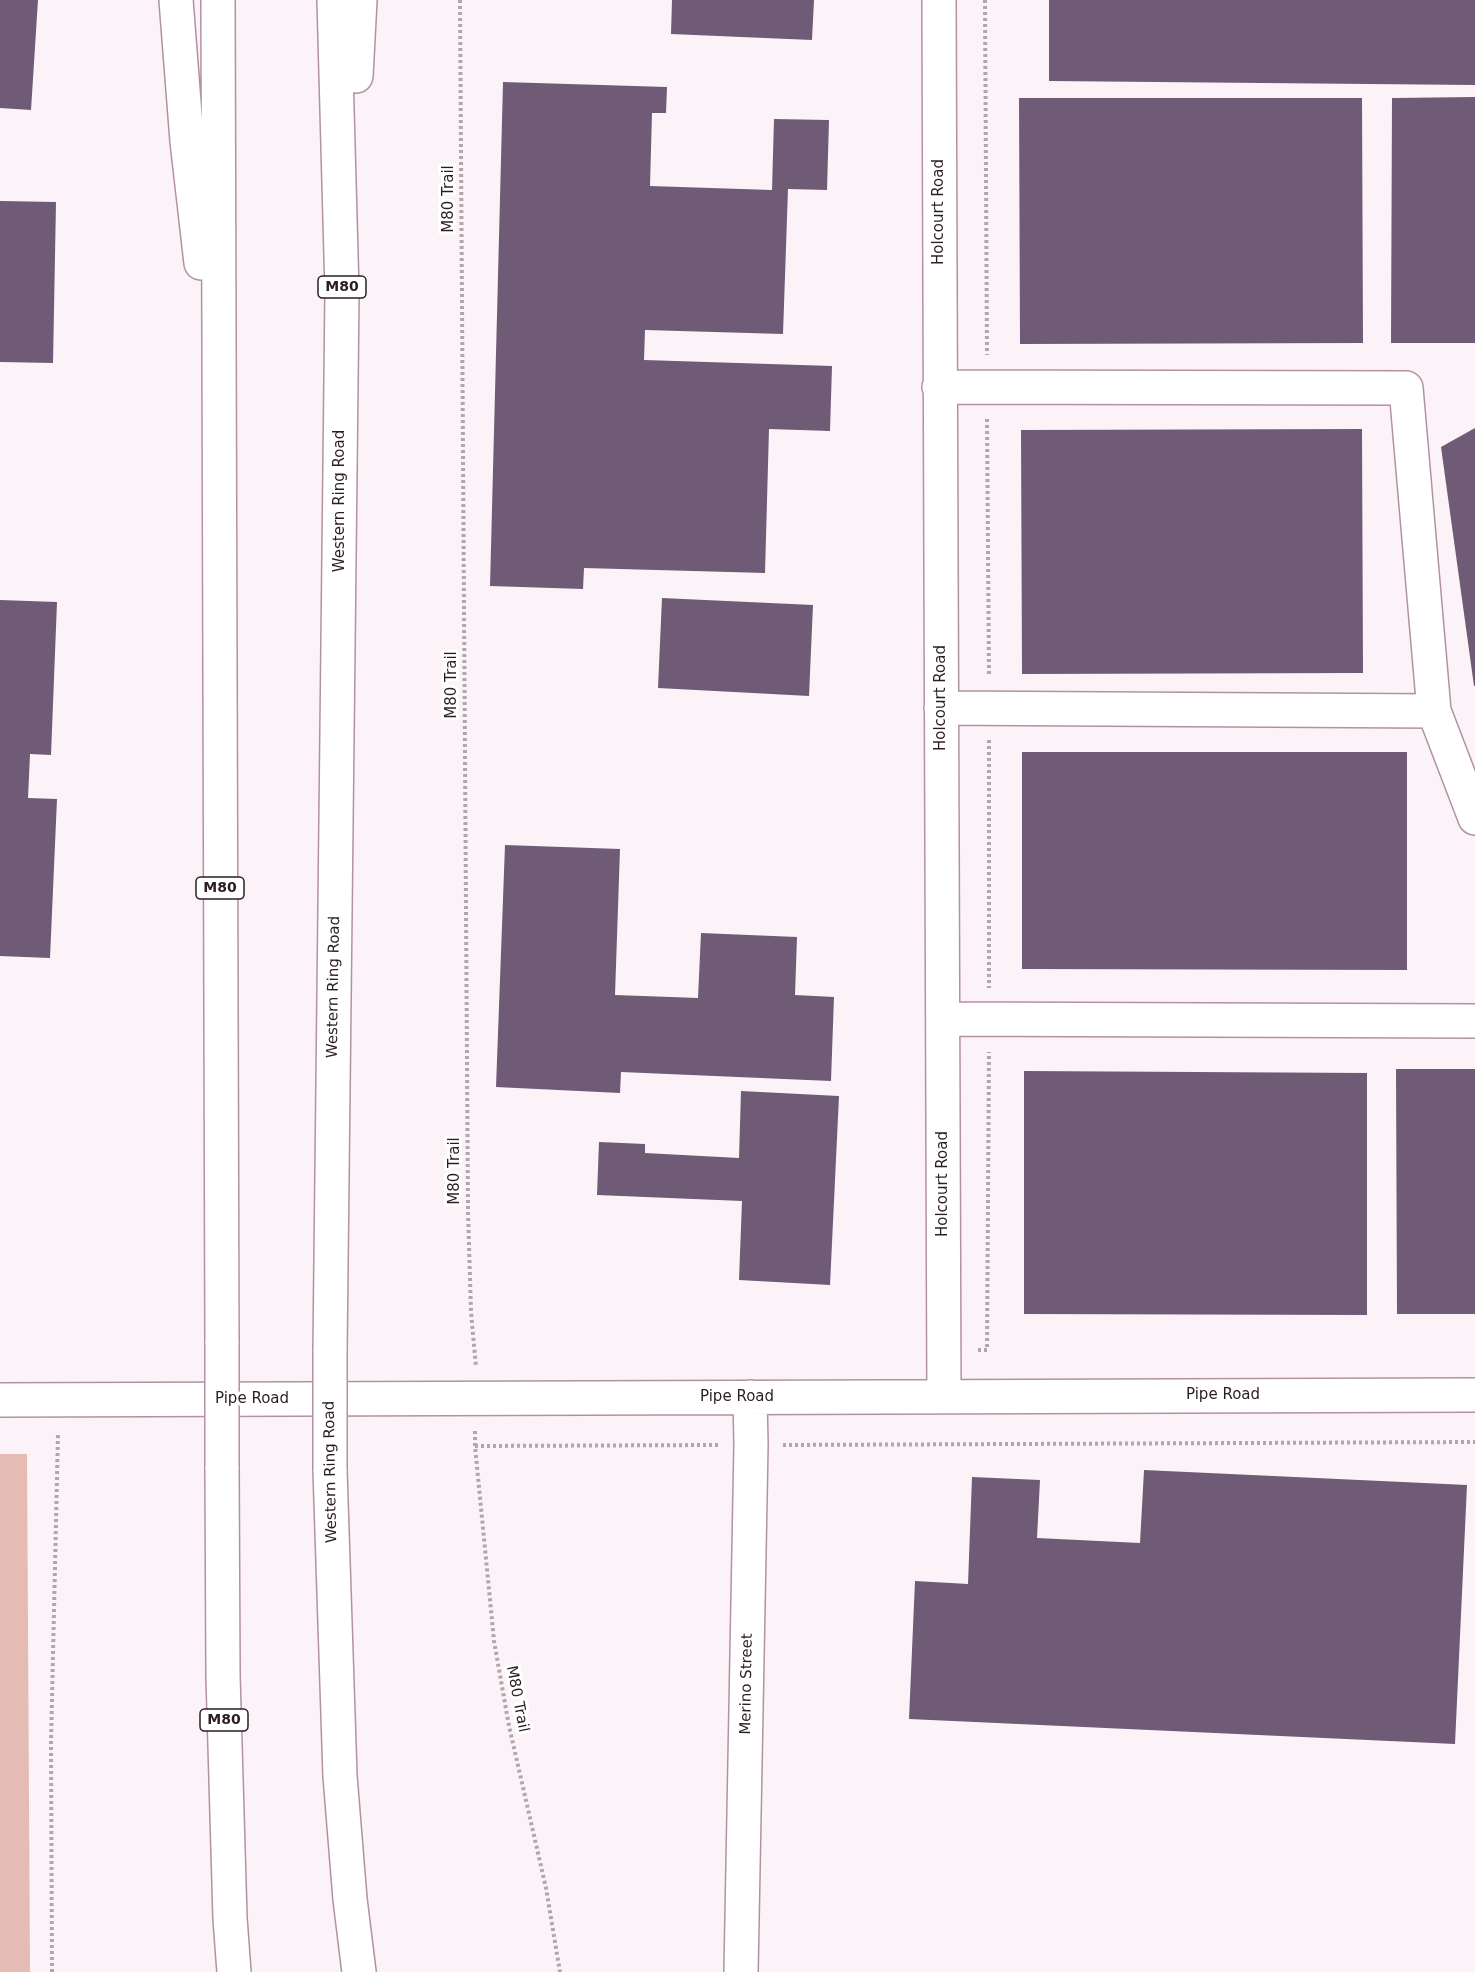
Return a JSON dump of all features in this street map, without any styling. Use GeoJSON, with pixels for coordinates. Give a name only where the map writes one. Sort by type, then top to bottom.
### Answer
{"type":"FeatureCollection","features":[{"type":"Feature","properties":{"kind":"main road"},"geometry":{"type":"LineString","coordinates":[[176,0],[187,141],[219,432]]}},
{"type":"Feature","properties":{"kind":"main road","name":"M80"},"geometry":{"type":"LineString","coordinates":[[218,0],[223,1676],[230,1918],[234,1972]]}},
{"type":"Feature","properties":{"kind":"main road","name":"Western Ring Road"},"geometry":{"type":"LineString","coordinates":[[334,0],[342,292],[330,1470],[340,1776],[350,1899],[359,1972]]}},
{"type":"Feature","properties":{"kind":"main road"},"geometry":{"type":"LineString","coordinates":[[342,292],[360,0]]}},
{"type":"Feature","properties":{"kind":"main road","name":"Holcourt Road"},"geometry":{"type":"LineString","coordinates":[[939,0],[944,1396]]}},
{"type":"Feature","properties":{"kind":"main road"},"geometry":{"type":"LineString","coordinates":[[939,387],[1406,388],[1434,711],[1475,818]]}},
{"type":"Feature","properties":{"kind":"main road"},"geometry":{"type":"LineString","coordinates":[[941,708],[1434,711]]}},
{"type":"Feature","properties":{"kind":"main road"},"geometry":{"type":"LineString","coordinates":[[943,1019],[1475,1021]]}},
{"type":"Feature","properties":{"kind":"main road","name":"Pipe Road"},"geometry":{"type":"LineString","coordinates":[[0,1400],[1475,1395]]}},
{"type":"Feature","properties":{"kind":"main road","name":"Merino Street"},"geometry":{"type":"LineString","coordinates":[[741,1972],[750,1397]]}},
{"type":"Feature","properties":{"kind":"path","name":"M80 Trail"},"geometry":{"type":"LineString","coordinates":[[460,0],[468,1211],[471,1320],[476,1370]]}},
{"type":"Feature","properties":{"kind":"path"},"geometry":{"type":"LineString","coordinates":[[52,1972],[51,1743],[59,1400]]}},
{"type":"Feature","properties":{"kind":"path","name":"M80 Trail"},"geometry":{"type":"LineString","coordinates":[[476,1427],[475,1446],[495,1651],[509,1726],[546,1888],[560,1972]]}},
{"type":"Feature","properties":{"kind":"path"},"geometry":{"type":"LineString","coordinates":[[475,1446],[1475,1442]]}},
{"type":"Feature","properties":{"kind":"shaded area"},"geometry":{"type":"Polygon","coordinates":[[[0,1454],[27,1454],[30,1972],[0,1972],[0,1454]]]}},
{"type":"Feature","properties":{"kind":"building"},"geometry":{"type":"Polygon","coordinates":[[[0,0],[38,0],[31,110],[0,108],[0,0]]]}},
{"type":"Feature","properties":{"kind":"building"},"geometry":{"type":"Polygon","coordinates":[[[672,0],[814,0],[812,40],[671,34],[672,0]]]}},
{"type":"Feature","properties":{"kind":"building"},"geometry":{"type":"Polygon","coordinates":[[[1049,0],[1475,0],[1475,85],[1049,81],[1049,0]]]}},
{"type":"Feature","properties":{"kind":"building"},"geometry":{"type":"Polygon","coordinates":[[[503,82],[667,87],[666,113],[652,113],[650,186],[772,190],[774,119],[829,120],[827,190],[788,189],[783,334],[645,330],[644,360],[832,366],[830,431],[769,429],[765,573],[584,568],[583,589],[490,586],[503,82]]]}},
{"type":"Feature","properties":{"kind":"building"},"geometry":{"type":"Polygon","coordinates":[[[1475,97],[1475,343],[1391,343],[1392,98],[1475,97]]]}},
{"type":"Feature","properties":{"kind":"building"},"geometry":{"type":"Polygon","coordinates":[[[1019,98],[1362,98],[1363,343],[1020,344],[1019,98]]]}},
{"type":"Feature","properties":{"kind":"building"},"geometry":{"type":"Polygon","coordinates":[[[0,201],[56,202],[53,363],[0,362],[0,201]]]}},
{"type":"Feature","properties":{"kind":"building"},"geometry":{"type":"Polygon","coordinates":[[[1475,428],[1475,686],[1474,686],[1441,447],[1475,428]]]}},
{"type":"Feature","properties":{"kind":"building"},"geometry":{"type":"Polygon","coordinates":[[[1362,429],[1363,673],[1022,674],[1021,430],[1362,429]]]}},
{"type":"Feature","properties":{"kind":"building"},"geometry":{"type":"Polygon","coordinates":[[[662,598],[813,605],[809,696],[658,688],[662,598]]]}},
{"type":"Feature","properties":{"kind":"building"},"geometry":{"type":"Polygon","coordinates":[[[0,600],[57,602],[51,755],[30,754],[28,798],[57,799],[50,958],[0,956],[0,600]]]}},
{"type":"Feature","properties":{"kind":"building"},"geometry":{"type":"Polygon","coordinates":[[[1022,752],[1407,752],[1407,970],[1022,969],[1022,752]]]}},
{"type":"Feature","properties":{"kind":"building"},"geometry":{"type":"Polygon","coordinates":[[[505,845],[620,849],[615,995],[698,998],[701,933],[797,937],[795,995],[834,997],[831,1081],[621,1072],[620,1093],[496,1087],[505,845]]]}},
{"type":"Feature","properties":{"kind":"building"},"geometry":{"type":"Polygon","coordinates":[[[1396,1069],[1475,1069],[1475,1314],[1397,1314],[1396,1069]]]}},
{"type":"Feature","properties":{"kind":"building"},"geometry":{"type":"Polygon","coordinates":[[[1024,1071],[1367,1073],[1367,1315],[1024,1314],[1024,1071]]]}},
{"type":"Feature","properties":{"kind":"building"},"geometry":{"type":"Polygon","coordinates":[[[741,1091],[839,1096],[830,1285],[739,1280],[742,1201],[597,1195],[599,1142],[645,1144],[645,1153],[739,1158],[741,1091]]]}},
{"type":"Feature","properties":{"kind":"building"},"geometry":{"type":"Polygon","coordinates":[[[1144,1470],[1467,1485],[1455,1744],[909,1719],[915,1581],[968,1584],[972,1477],[1040,1480],[1037,1538],[1140,1543],[1144,1470]]]}}]}
